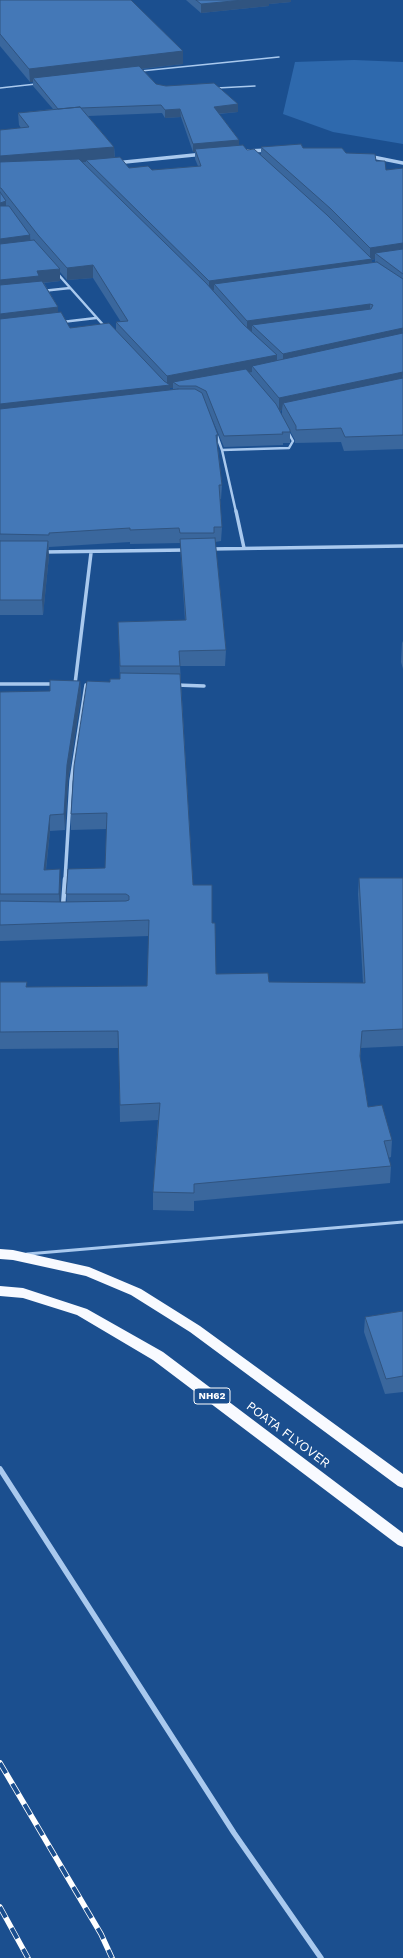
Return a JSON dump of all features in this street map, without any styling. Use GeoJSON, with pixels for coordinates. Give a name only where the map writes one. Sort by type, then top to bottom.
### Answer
{"type":"FeatureCollection","features":[{"type":"Feature","properties":{"kind":"highway"},"geometry":{"type":"LineString","coordinates":[[6,1254],[89,1272],[136,1292],[195,1329],[403,1482]]}},
{"type":"Feature","properties":{"kind":"highway","name":"POATA FLYOVER"},"geometry":{"type":"LineString","coordinates":[[0,1291],[23,1293],[82,1312],[158,1356],[403,1541]]}},
{"type":"Feature","properties":{"kind":"street"},"geometry":{"type":"LineString","coordinates":[[248,150],[253,155]]}},
{"type":"Feature","properties":{"kind":"street"},"geometry":{"type":"LineString","coordinates":[[240,151],[278,150]]}},
{"type":"Feature","properties":{"kind":"street"},"geometry":{"type":"LineString","coordinates":[[110,163],[209,154]]}},
{"type":"Feature","properties":{"kind":"street"},"geometry":{"type":"LineString","coordinates":[[366,156],[403,163]]}},
{"type":"Feature","properties":{"kind":"street"},"geometry":{"type":"LineString","coordinates":[[55,271],[111,333]]}},
{"type":"Feature","properties":{"kind":"street"},"geometry":{"type":"LineString","coordinates":[[39,291],[70,288]]}},
{"type":"Feature","properties":{"kind":"street"},"geometry":{"type":"LineString","coordinates":[[59,322],[96,318]]}},
{"type":"Feature","properties":{"kind":"street"},"geometry":{"type":"LineString","coordinates":[[222,450],[289,448],[293,441],[285,427]]}},
{"type":"Feature","properties":{"kind":"street"},"geometry":{"type":"LineString","coordinates":[[214,431],[222,450],[244,548]]}},
{"type":"Feature","properties":{"kind":"street"},"geometry":{"type":"LineString","coordinates":[[206,550],[244,548],[403,546]]}},
{"type":"Feature","properties":{"kind":"street"},"geometry":{"type":"LineString","coordinates":[[38,552],[91,553],[190,550]]}},
{"type":"Feature","properties":{"kind":"street"},"geometry":{"type":"LineString","coordinates":[[75,684],[91,553]]}},
{"type":"Feature","properties":{"kind":"street"},"geometry":{"type":"LineString","coordinates":[[0,684],[60,684]]}},
{"type":"Feature","properties":{"kind":"street"},"geometry":{"type":"LineString","coordinates":[[68,684],[94,685]]}},
{"type":"Feature","properties":{"kind":"street"},"geometry":{"type":"LineString","coordinates":[[63,915],[71,781],[86,685]]}},
{"type":"Feature","properties":{"kind":"street"},"geometry":{"type":"LineString","coordinates":[[173,686],[204,686]]}},
{"type":"Feature","properties":{"kind":"street"},"geometry":{"type":"LineString","coordinates":[[0,1469],[234,1833],[321,1958]]}},
{"type":"Feature","properties":{"kind":"lane"},"geometry":{"type":"LineString","coordinates":[[145,76],[140,71],[279,57]]}},
{"type":"Feature","properties":{"kind":"lane"},"geometry":{"type":"LineString","coordinates":[[182,60],[188,66]]}},
{"type":"Feature","properties":{"kind":"lane"},"geometry":{"type":"LineString","coordinates":[[0,88],[39,84]]}},
{"type":"Feature","properties":{"kind":"lane"},"geometry":{"type":"LineString","coordinates":[[215,89],[255,86]]}},
{"type":"Feature","properties":{"kind":"lane"},"geometry":{"type":"LineString","coordinates":[[6,1254],[403,1222]]}},
{"type":"Feature","properties":{"kind":"shaded area"},"geometry":{"type":"Polygon","coordinates":[[[354,60],[403,62],[403,144],[333,132],[283,114],[295,62],[354,60]]]}},
{"type":"Feature","properties":{"kind":"building"},"geometry":{"type":"Polygon","coordinates":[[[0,0],[131,0],[183,51],[29,69],[0,34],[0,0]]]}},
{"type":"Feature","properties":{"kind":"building"},"geometry":{"type":"Polygon","coordinates":[[[196,0],[243,0],[201,4],[196,0]]]}},
{"type":"Feature","properties":{"kind":"building"},"geometry":{"type":"Polygon","coordinates":[[[139,66],[156,84],[166,86],[214,83],[238,104],[214,107],[239,140],[193,144],[180,109],[165,110],[161,105],[58,109],[33,78],[139,66]]]}},
{"type":"Feature","properties":{"kind":"building"},"geometry":{"type":"Polygon","coordinates":[[[80,107],[114,147],[0,156],[0,130],[29,127],[18,113],[80,107]]]}},
{"type":"Feature","properties":{"kind":"building"},"geometry":{"type":"Polygon","coordinates":[[[301,144],[303,148],[342,148],[346,153],[375,154],[376,161],[385,161],[386,170],[403,168],[403,243],[370,248],[331,209],[261,147],[301,144]]]}},
{"type":"Feature","properties":{"kind":"building"},"geometry":{"type":"Polygon","coordinates":[[[243,145],[247,150],[254,149],[327,215],[372,259],[209,281],[86,160],[120,157],[129,168],[148,166],[152,170],[201,166],[195,149],[243,145]]]}},
{"type":"Feature","properties":{"kind":"building"},"geometry":{"type":"Polygon","coordinates":[[[79,159],[206,283],[244,325],[277,355],[167,376],[116,322],[128,321],[93,265],[67,268],[0,188],[0,162],[79,159]]]}},
{"type":"Feature","properties":{"kind":"building"},"geometry":{"type":"Polygon","coordinates":[[[0,192],[6,201],[0,203],[0,192]]]}},
{"type":"Feature","properties":{"kind":"building"},"geometry":{"type":"Polygon","coordinates":[[[0,206],[9,206],[30,235],[0,239],[0,206]]]}},
{"type":"Feature","properties":{"kind":"building"},"geometry":{"type":"Polygon","coordinates":[[[34,240],[60,269],[37,271],[39,276],[0,280],[0,244],[34,240]]]}},
{"type":"Feature","properties":{"kind":"building"},"geometry":{"type":"Polygon","coordinates":[[[403,249],[403,274],[375,253],[403,249]]]}},
{"type":"Feature","properties":{"kind":"building"},"geometry":{"type":"Polygon","coordinates":[[[377,262],[403,279],[403,328],[283,354],[252,325],[371,309],[373,305],[370,304],[247,321],[214,284],[377,262]]]}},
{"type":"Feature","properties":{"kind":"building"},"geometry":{"type":"Polygon","coordinates":[[[42,281],[58,307],[0,314],[0,285],[42,281]]]}},
{"type":"Feature","properties":{"kind":"building"},"geometry":{"type":"Polygon","coordinates":[[[61,312],[70,328],[109,323],[164,381],[170,385],[0,404],[0,319],[61,312]]]}},
{"type":"Feature","properties":{"kind":"building"},"geometry":{"type":"Polygon","coordinates":[[[403,333],[403,372],[279,398],[252,366],[403,333]]]}},
{"type":"Feature","properties":{"kind":"building"},"geometry":{"type":"Polygon","coordinates":[[[246,369],[276,404],[290,432],[282,432],[283,434],[224,436],[206,391],[196,386],[179,386],[173,382],[246,369]]]}},
{"type":"Feature","properties":{"kind":"building"},"geometry":{"type":"Polygon","coordinates":[[[403,378],[403,435],[345,437],[341,428],[296,430],[296,426],[283,403],[403,378]]]}},
{"type":"Feature","properties":{"kind":"building"},"geometry":{"type":"Polygon","coordinates":[[[178,389],[195,389],[202,393],[218,435],[216,435],[222,485],[219,485],[222,527],[214,527],[214,533],[180,533],[179,528],[130,530],[130,528],[49,533],[49,535],[0,534],[0,409],[178,389]]]}},
{"type":"Feature","properties":{"kind":"building"},"geometry":{"type":"Polygon","coordinates":[[[215,538],[226,650],[179,651],[180,666],[120,666],[118,622],[186,620],[180,539],[215,538]]]}},
{"type":"Feature","properties":{"kind":"building"},"geometry":{"type":"Polygon","coordinates":[[[0,541],[48,541],[42,600],[0,600],[0,541]]]}},
{"type":"Feature","properties":{"kind":"building"},"geometry":{"type":"Polygon","coordinates":[[[120,673],[180,674],[193,885],[212,885],[212,923],[215,923],[216,974],[268,973],[269,982],[365,983],[359,878],[403,878],[403,1029],[362,1031],[360,1056],[368,1107],[382,1105],[392,1140],[384,1141],[391,1166],[194,1184],[194,1193],[153,1192],[160,1103],[120,1105],[118,1031],[0,1032],[0,982],[27,982],[26,987],[147,986],[149,920],[0,925],[0,901],[62,902],[129,900],[129,896],[126,894],[66,894],[68,869],[105,868],[107,813],[71,814],[74,766],[87,681],[110,682],[110,679],[120,679],[120,673]]]}},
{"type":"Feature","properties":{"kind":"building"},"geometry":{"type":"Polygon","coordinates":[[[50,680],[80,681],[67,765],[64,814],[50,815],[44,870],[60,869],[59,894],[0,894],[0,692],[50,691],[50,680]]]}},
{"type":"Feature","properties":{"kind":"building"},"geometry":{"type":"Polygon","coordinates":[[[403,1311],[403,1376],[386,1379],[365,1317],[403,1311]]]}},
{"type":"Feature","properties":{"kind":"railway"},"geometry":{"type":"LineString","coordinates":[[0,1763],[101,1934],[112,1958]]}},
{"type":"Feature","properties":{"kind":"railway"},"geometry":{"type":"LineString","coordinates":[[0,1907],[28,1958]]}}]}
